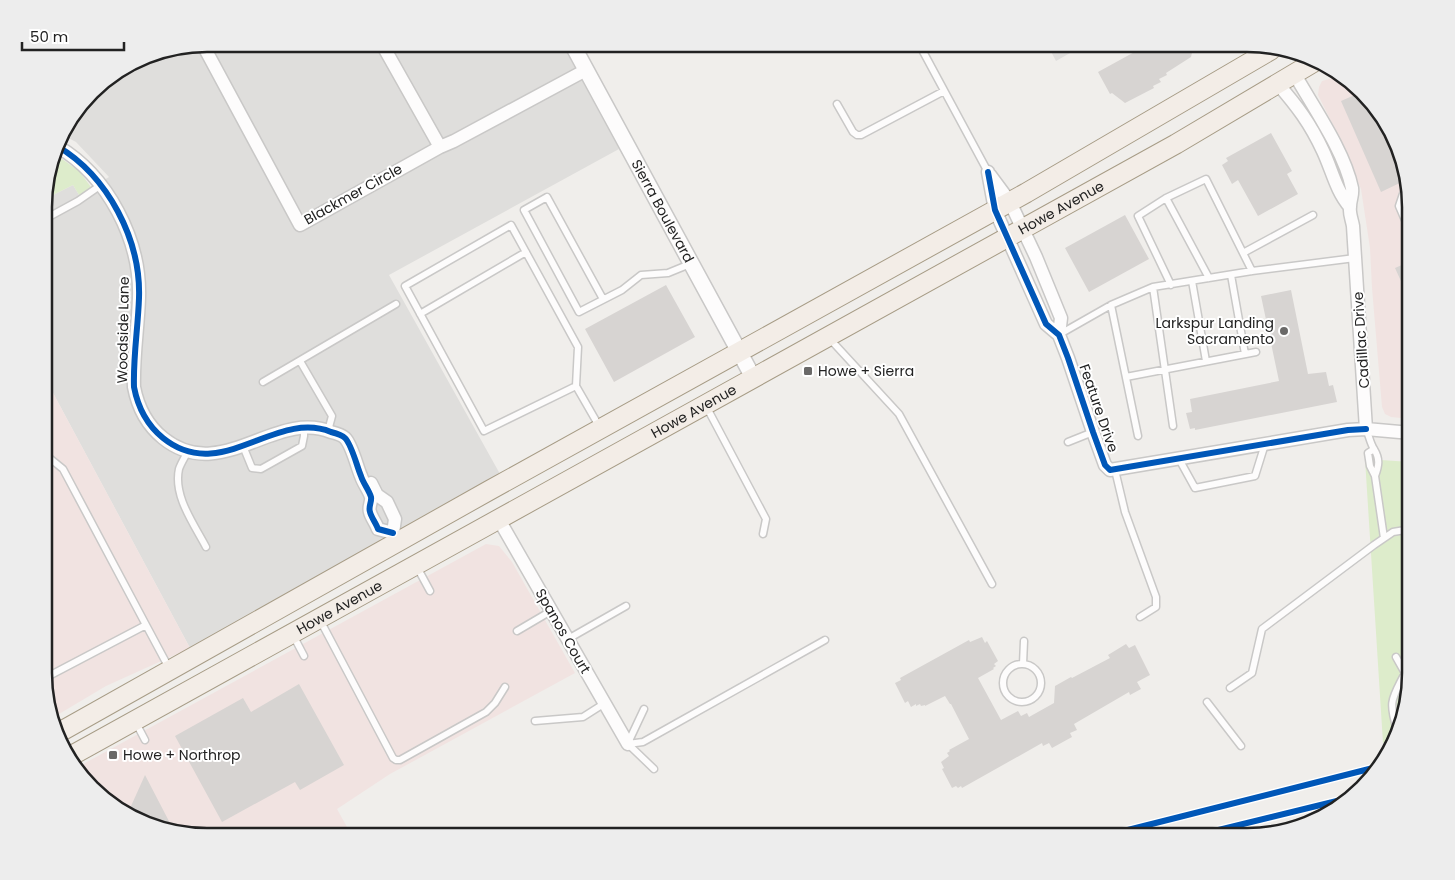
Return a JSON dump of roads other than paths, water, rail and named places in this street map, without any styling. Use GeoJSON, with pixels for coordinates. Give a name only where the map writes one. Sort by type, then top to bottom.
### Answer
{"type":"FeatureCollection","features":[{"type":"Feature","properties":{"kind":"main road","name":"Howe Avenue"},"geometry":{"type":"LineString","coordinates":[[63,730],[395,538],[602,429],[740,353],[1002,206],[1265,54]]}},
{"type":"Feature","properties":{"kind":"main road","name":"Howe Avenue"},"geometry":{"type":"LineString","coordinates":[[75,753],[1176,144],[1309,65]]}},
{"type":"Feature","properties":{"kind":"main road"},"geometry":{"type":"LineString","coordinates":[[498,518],[512,498],[591,454],[602,429]]}},
{"type":"Feature","properties":{"kind":"main road"},"geometry":{"type":"LineString","coordinates":[[319,618],[329,601],[396,562],[401,553],[395,538]]}},
{"type":"Feature","properties":{"kind":"street","name":"Blackmer Circle"},"geometry":{"type":"LineString","coordinates":[[207,53],[300,224],[586,70]]}},
{"type":"Feature","properties":{"kind":"street"},"geometry":{"type":"LineString","coordinates":[[387,53],[440,147]]}},
{"type":"Feature","properties":{"kind":"street","name":"Sierra Boulevard"},"geometry":{"type":"LineString","coordinates":[[577,53],[754,379]]}},
{"type":"Feature","properties":{"kind":"street","name":"Cadillac Drive"},"geometry":{"type":"LineString","coordinates":[[1294,73],[1328,132],[1346,169],[1353,197],[1350,207],[1353,226],[1366,429]]}},
{"type":"Feature","properties":{"kind":"street","name":"Cadillac Drive"},"geometry":{"type":"LineString","coordinates":[[1276,83],[1300,110],[1322,149],[1341,197],[1350,207]]}},
{"type":"Feature","properties":{"kind":"street","name":"Woodside Lane"},"geometry":{"type":"LineString","coordinates":[[63,150],[76,159],[101,185],[125,227],[137,269],[139,297],[134,374],[137,400],[143,416],[155,432],[168,442],[188,451],[209,454],[225,453],[287,431],[304,428],[328,430],[345,438],[358,465],[360,476],[374,497],[387,502],[395,519],[395,538],[378,529],[369,510],[374,497]]}},
{"type":"Feature","properties":{"kind":"street","name":"Feature Drive"},"geometry":{"type":"LineString","coordinates":[[988,172],[1002,206],[1061,318],[1059,335],[1105,464],[1110,470],[1348,430],[1366,429]]}},
{"type":"Feature","properties":{"kind":"street","name":"Feature Drive"},"geometry":{"type":"LineString","coordinates":[[1002,206],[1016,233],[1046,324],[1059,335]]}},
{"type":"Feature","properties":{"kind":"street"},"geometry":{"type":"LineString","coordinates":[[1366,429],[1402,432]]}},
{"type":"Feature","properties":{"kind":"street","name":"Spanos Court"},"geometry":{"type":"LineString","coordinates":[[498,518],[628,744]]}},
{"type":"Feature","properties":{"kind":"lane"},"geometry":{"type":"LineString","coordinates":[[923,52],[988,172]]}},
{"type":"Feature","properties":{"kind":"lane"},"geometry":{"type":"LineString","coordinates":[[837,104],[853,132],[861,135],[944,91]]}},
{"type":"Feature","properties":{"kind":"lane"},"geometry":{"type":"LineString","coordinates":[[1171,285],[1138,216],[1166,198],[1206,178],[1252,271]]}},
{"type":"Feature","properties":{"kind":"lane"},"geometry":{"type":"LineString","coordinates":[[52,215],[78,201],[101,185]]}},
{"type":"Feature","properties":{"kind":"lane"},"geometry":{"type":"LineString","coordinates":[[604,299],[547,197],[524,210],[579,312],[622,290],[641,275],[668,273],[692,264]]}},
{"type":"Feature","properties":{"kind":"lane"},"geometry":{"type":"LineString","coordinates":[[1402,197],[1399,206],[1402,213]]}},
{"type":"Feature","properties":{"kind":"lane"},"geometry":{"type":"LineString","coordinates":[[1166,198],[1209,278]]}},
{"type":"Feature","properties":{"kind":"lane"},"geometry":{"type":"LineString","coordinates":[[1243,253],[1313,215]]}},
{"type":"Feature","properties":{"kind":"lane"},"geometry":{"type":"LineString","coordinates":[[576,386],[484,431],[405,286],[511,225],[578,347],[576,386],[602,429]]}},
{"type":"Feature","properties":{"kind":"lane"},"geometry":{"type":"LineString","coordinates":[[420,314],[526,252]]}},
{"type":"Feature","properties":{"kind":"lane"},"geometry":{"type":"LineString","coordinates":[[1059,335],[1111,305],[1153,288],[1252,271],[1355,258]]}},
{"type":"Feature","properties":{"kind":"lane"},"geometry":{"type":"LineString","coordinates":[[1230,275],[1245,354]]}},
{"type":"Feature","properties":{"kind":"lane"},"geometry":{"type":"LineString","coordinates":[[1192,281],[1206,361]]}},
{"type":"Feature","properties":{"kind":"lane"},"geometry":{"type":"LineString","coordinates":[[1153,288],[1174,426]]}},
{"type":"Feature","properties":{"kind":"lane"},"geometry":{"type":"LineString","coordinates":[[264,382],[396,304]]}},
{"type":"Feature","properties":{"kind":"lane"},"geometry":{"type":"LineString","coordinates":[[1111,305],[1138,436]]}},
{"type":"Feature","properties":{"kind":"lane"},"geometry":{"type":"LineString","coordinates":[[828,338],[899,414],[992,584]]}},
{"type":"Feature","properties":{"kind":"lane"},"geometry":{"type":"LineString","coordinates":[[1126,377],[1256,352]]}},
{"type":"Feature","properties":{"kind":"lane"},"geometry":{"type":"LineString","coordinates":[[300,361],[332,416],[328,430]]}},
{"type":"Feature","properties":{"kind":"lane"},"geometry":{"type":"LineString","coordinates":[[705,405],[766,519],[763,534]]}},
{"type":"Feature","properties":{"kind":"lane"},"geometry":{"type":"LineString","coordinates":[[243,446],[252,468],[261,469],[302,446],[304,428]]}},
{"type":"Feature","properties":{"kind":"lane"},"geometry":{"type":"LineString","coordinates":[[1366,429],[1374,449],[1378,453],[1379,464],[1375,476],[1384,538]]}},
{"type":"Feature","properties":{"kind":"lane"},"geometry":{"type":"LineString","coordinates":[[1068,442],[1093,432]]}},
{"type":"Feature","properties":{"kind":"lane"},"geometry":{"type":"LineString","coordinates":[[1179,459],[1195,488],[1255,476],[1265,444]]}},
{"type":"Feature","properties":{"kind":"lane"},"geometry":{"type":"LineString","coordinates":[[188,451],[180,468],[178,482],[184,504],[206,547]]}},
{"type":"Feature","properties":{"kind":"lane"},"geometry":{"type":"LineString","coordinates":[[52,460],[63,469],[170,670]]}},
{"type":"Feature","properties":{"kind":"lane"},"geometry":{"type":"LineString","coordinates":[[1115,470],[1125,512],[1156,597],[1156,607],[1140,617]]}},
{"type":"Feature","properties":{"kind":"lane"},"geometry":{"type":"LineString","coordinates":[[1230,688],[1252,673],[1262,629],[1384,538],[1393,532],[1402,530]]}},
{"type":"Feature","properties":{"kind":"lane"},"geometry":{"type":"LineString","coordinates":[[416,564],[430,592]]}},
{"type":"Feature","properties":{"kind":"lane"},"geometry":{"type":"LineString","coordinates":[[568,639],[626,606]]}},
{"type":"Feature","properties":{"kind":"lane"},"geometry":{"type":"LineString","coordinates":[[517,631],[551,610]]}},
{"type":"Feature","properties":{"kind":"lane"},"geometry":{"type":"LineString","coordinates":[[319,618],[393,758],[396,760],[400,760],[480,717],[492,708],[505,687]]}},
{"type":"Feature","properties":{"kind":"lane"},"geometry":{"type":"LineString","coordinates":[[52,674],[146,625]]}},
{"type":"Feature","properties":{"kind":"lane"},"geometry":{"type":"LineString","coordinates":[[292,633],[304,656]]}},
{"type":"Feature","properties":{"kind":"lane"},"geometry":{"type":"LineString","coordinates":[[628,744],[643,742],[825,640]]}},
{"type":"Feature","properties":{"kind":"lane"},"geometry":{"type":"LineString","coordinates":[[1023,664],[1024,641]]}},
{"type":"Feature","properties":{"kind":"lane"},"geometry":{"type":"LineString","coordinates":[[1396,658],[1402,666]]}},
{"type":"Feature","properties":{"kind":"lane"},"geometry":{"type":"LineString","coordinates":[[1023,664],[1031,666],[1036,670],[1041,682],[1041,688],[1034,698],[1022,702],[1016,701],[1006,694],[1003,681],[1008,670],[1013,666],[1023,664]]}},
{"type":"Feature","properties":{"kind":"lane"},"geometry":{"type":"LineString","coordinates":[[1394,721],[1391,700],[1402,683]]}},
{"type":"Feature","properties":{"kind":"lane"},"geometry":{"type":"LineString","coordinates":[[1207,702],[1241,746]]}},
{"type":"Feature","properties":{"kind":"lane"},"geometry":{"type":"LineString","coordinates":[[535,721],[583,717],[605,703]]}},
{"type":"Feature","properties":{"kind":"lane"},"geometry":{"type":"LineString","coordinates":[[628,744],[644,709]]}},
{"type":"Feature","properties":{"kind":"lane"},"geometry":{"type":"LineString","coordinates":[[134,721],[144,740]]}},
{"type":"Feature","properties":{"kind":"lane"},"geometry":{"type":"LineString","coordinates":[[628,744],[654,769]]}},
{"type":"Feature","properties":{"kind":"place","name":"Larkspur Landing Sacramento"},"geometry":{"type":"Point","coordinates":[1284,331]}},
{"type":"Feature","properties":{"kind":"place","name":"Howe + Sierra"},"geometry":{"type":"Point","coordinates":[808,371]}},
{"type":"Feature","properties":{"kind":"place","name":"Howe + Northrop"},"geometry":{"type":"Point","coordinates":[113,755]}}]}
